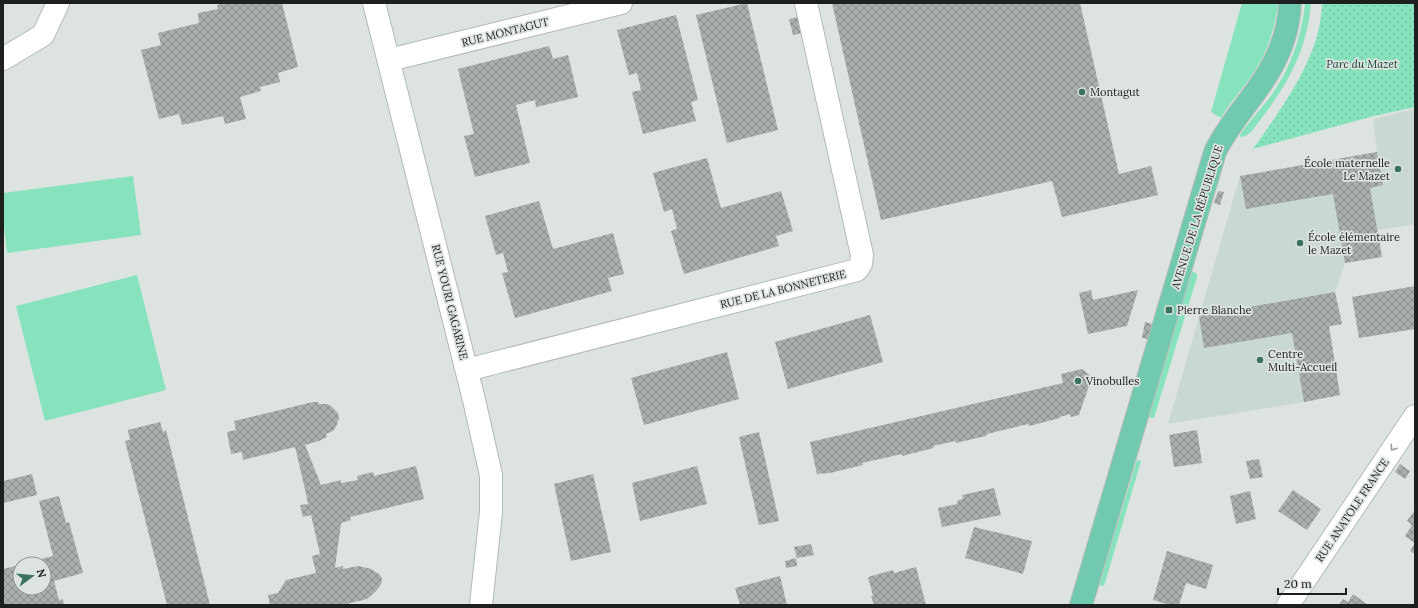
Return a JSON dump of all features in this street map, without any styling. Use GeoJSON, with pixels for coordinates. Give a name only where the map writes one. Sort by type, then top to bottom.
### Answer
{"type":"FeatureCollection","features":[{"type":"Feature","properties":{"kind":"main road","name":"AVENUE DE LA RÉPUBLIQUE"},"geometry":{"type":"LineString","coordinates":[[1081,605],[1215,152],[1224,134],[1264,81],[1276,59],[1285,39],[1290,15],[1290,3]]}},
{"type":"Feature","properties":{"kind":"street"},"geometry":{"type":"LineString","coordinates":[[3,60],[43,35],[58,3]]}},
{"type":"Feature","properties":{"kind":"street","name":"RUE YOURI GAGARINE"},"geometry":{"type":"LineString","coordinates":[[374,3],[467,370],[491,475],[491,512],[481,605]]}},
{"type":"Feature","properties":{"kind":"street","name":"RUE MONTAGUT"},"geometry":{"type":"LineString","coordinates":[[389,60],[621,3]]}},
{"type":"Feature","properties":{"kind":"street","name":"RUE DE LA BONNETERIE"},"geometry":{"type":"LineString","coordinates":[[467,370],[857,270],[861,264],[862,255],[806,3]]}},
{"type":"Feature","properties":{"kind":"street","name":"RUE ANATOLE FRANCE"},"geometry":{"type":"LineString","coordinates":[[1288,605],[1415,416]]}},
{"type":"Feature","properties":{"kind":"shaded area"},"geometry":{"type":"Polygon","coordinates":[[[1415,109],[1415,224],[1378,230],[1382,257],[1345,263],[1335,292],[1342,324],[1329,327],[1340,395],[1168,424],[1240,176],[1377,152],[1373,119],[1415,109]]]}},
{"type":"Feature","properties":{"kind":"green space"},"geometry":{"type":"Polygon","coordinates":[[[1242,3],[1278,3],[1275,23],[1265,52],[1256,70],[1221,118],[1211,112],[1242,3]]]}},
{"type":"Feature","properties":{"kind":"green space"},"geometry":{"type":"Polygon","coordinates":[[[1305,3],[1311,3],[1309,20],[1301,51],[1295,65],[1280,92],[1255,128],[1248,135],[1241,137],[1240,135],[1271,96],[1284,75],[1298,40],[1305,3]]]}},
{"type":"Feature","properties":{"kind":"green space","name":"Parc du Mazet"},"geometry":{"type":"Polygon","coordinates":[[[1322,3],[1415,3],[1415,107],[1374,116],[1253,149],[1287,99],[1307,62],[1315,43],[1320,23],[1322,3]]]}},
{"type":"Feature","properties":{"kind":"green space"},"geometry":{"type":"Polygon","coordinates":[[[133,176],[141,235],[7,253],[3,218],[3,193],[133,176]]]}},
{"type":"Feature","properties":{"kind":"green space"},"geometry":{"type":"Polygon","coordinates":[[[1192,271],[1197,274],[1197,277],[1154,418],[1148,417],[1192,271]]]}},
{"type":"Feature","properties":{"kind":"green space"},"geometry":{"type":"Polygon","coordinates":[[[137,275],[166,390],[45,421],[16,306],[137,275]]]}},
{"type":"Feature","properties":{"kind":"green space"},"geometry":{"type":"Polygon","coordinates":[[[1137,460],[1141,461],[1104,586],[1099,585],[1137,460]]]}},
{"type":"Feature","properties":{"kind":"building"},"geometry":{"type":"Polygon","coordinates":[[[225,3],[282,3],[298,67],[278,73],[280,82],[260,87],[261,91],[240,97],[246,119],[225,124],[223,116],[182,125],[179,114],[159,119],[141,50],[161,45],[158,33],[199,23],[198,13],[218,9],[217,5],[225,3]]]}},
{"type":"Feature","properties":{"kind":"building"},"geometry":{"type":"Polygon","coordinates":[[[747,3],[778,130],[727,143],[696,15],[747,3]]]}},
{"type":"Feature","properties":{"kind":"building"},"geometry":{"type":"Polygon","coordinates":[[[832,3],[1080,3],[1119,174],[1151,166],[1158,195],[1062,217],[1052,181],[881,220],[832,3]]]}},
{"type":"Feature","properties":{"kind":"building"},"geometry":{"type":"Polygon","coordinates":[[[676,15],[698,100],[691,102],[696,121],[643,134],[632,92],[641,90],[637,73],[629,75],[617,30],[676,15]]]}},
{"type":"Feature","properties":{"kind":"building"},"geometry":{"type":"Polygon","coordinates":[[[798,17],[802,33],[793,35],[789,19],[798,17]]]}},
{"type":"Feature","properties":{"kind":"building"},"geometry":{"type":"Polygon","coordinates":[[[549,46],[553,59],[568,55],[578,97],[536,107],[535,100],[516,105],[530,163],[475,177],[464,136],[474,134],[458,69],[549,46]]]}},
{"type":"Feature","properties":{"kind":"building"},"geometry":{"type":"Polygon","coordinates":[[[1377,152],[1383,185],[1370,188],[1382,257],[1345,263],[1333,194],[1246,209],[1240,176],[1377,152]]]}},
{"type":"Feature","properties":{"kind":"building"},"geometry":{"type":"Polygon","coordinates":[[[707,158],[721,208],[781,191],[793,231],[776,236],[779,246],[684,274],[671,231],[677,229],[672,209],[664,212],[653,173],[707,158]]]}},
{"type":"Feature","properties":{"kind":"building"},"geometry":{"type":"Polygon","coordinates":[[[1218,191],[1224,192],[1220,205],[1214,203],[1218,191]]]}},
{"type":"Feature","properties":{"kind":"building"},"geometry":{"type":"Polygon","coordinates":[[[539,201],[553,249],[613,233],[624,274],[608,278],[612,291],[515,318],[502,273],[508,272],[503,253],[496,255],[485,216],[539,201]]]}},
{"type":"Feature","properties":{"kind":"building"},"geometry":{"type":"Polygon","coordinates":[[[1415,286],[1415,329],[1359,338],[1352,297],[1415,286]]]}},
{"type":"Feature","properties":{"kind":"building"},"geometry":{"type":"Polygon","coordinates":[[[1091,290],[1093,300],[1138,290],[1127,326],[1088,334],[1079,293],[1091,290]]]}},
{"type":"Feature","properties":{"kind":"building"},"geometry":{"type":"Polygon","coordinates":[[[1335,292],[1342,324],[1329,326],[1340,395],[1304,402],[1292,333],[1204,348],[1199,316],[1335,292]]]}},
{"type":"Feature","properties":{"kind":"building"},"geometry":{"type":"Polygon","coordinates":[[[870,315],[883,362],[788,389],[775,342],[870,315]]]}},
{"type":"Feature","properties":{"kind":"building"},"geometry":{"type":"Polygon","coordinates":[[[1145,322],[1152,324],[1148,339],[1142,338],[1145,322]]]}},
{"type":"Feature","properties":{"kind":"building"},"geometry":{"type":"Polygon","coordinates":[[[727,352],[739,399],[644,425],[631,378],[727,352]]]}},
{"type":"Feature","properties":{"kind":"building"},"geometry":{"type":"Polygon","coordinates":[[[1082,369],[1092,377],[1079,415],[1071,417],[1070,414],[1029,426],[1028,424],[956,443],[955,441],[933,446],[934,448],[902,456],[902,454],[862,463],[863,465],[830,473],[817,474],[810,442],[1063,383],[1061,374],[1082,369]]]}},
{"type":"Feature","properties":{"kind":"building"},"geometry":{"type":"Polygon","coordinates":[[[313,402],[331,406],[338,413],[339,418],[333,431],[326,434],[327,437],[305,445],[321,485],[341,480],[341,483],[358,480],[357,476],[373,472],[374,476],[416,466],[424,499],[350,517],[351,520],[341,523],[335,568],[343,566],[343,569],[358,566],[363,567],[371,569],[382,578],[381,584],[377,590],[367,599],[343,605],[270,605],[268,595],[278,593],[286,580],[316,573],[312,556],[320,554],[311,515],[303,517],[300,505],[308,504],[295,447],[243,460],[242,452],[231,454],[227,432],[236,430],[234,421],[313,402]]]}},
{"type":"Feature","properties":{"kind":"building"},"geometry":{"type":"Polygon","coordinates":[[[160,422],[163,432],[166,430],[210,605],[167,605],[125,441],[130,440],[128,430],[160,422]]]}},
{"type":"Feature","properties":{"kind":"building"},"geometry":{"type":"Polygon","coordinates":[[[1197,430],[1202,463],[1174,467],[1169,435],[1197,430]]]}},
{"type":"Feature","properties":{"kind":"building"},"geometry":{"type":"Polygon","coordinates":[[[759,432],[779,521],[759,525],[739,437],[759,432]]]}},
{"type":"Feature","properties":{"kind":"building"},"geometry":{"type":"Polygon","coordinates":[[[1259,459],[1263,477],[1250,479],[1246,461],[1259,459]]]}},
{"type":"Feature","properties":{"kind":"building"},"geometry":{"type":"Polygon","coordinates":[[[1400,464],[1410,471],[1405,479],[1395,472],[1400,464]]]}},
{"type":"Feature","properties":{"kind":"building"},"geometry":{"type":"Polygon","coordinates":[[[697,466],[707,504],[640,521],[632,483],[697,466]]]}},
{"type":"Feature","properties":{"kind":"building"},"geometry":{"type":"Polygon","coordinates":[[[32,474],[37,495],[3,503],[3,481],[32,474]]]}},
{"type":"Feature","properties":{"kind":"building"},"geometry":{"type":"Polygon","coordinates":[[[593,474],[611,552],[571,561],[554,484],[593,474]]]}},
{"type":"Feature","properties":{"kind":"building"},"geometry":{"type":"Polygon","coordinates":[[[994,488],[1001,515],[942,527],[938,508],[957,504],[958,500],[963,499],[962,495],[994,488]]]}},
{"type":"Feature","properties":{"kind":"building"},"geometry":{"type":"Polygon","coordinates":[[[1293,490],[1321,509],[1307,530],[1278,511],[1293,490]]]}},
{"type":"Feature","properties":{"kind":"building"},"geometry":{"type":"Polygon","coordinates":[[[1250,491],[1256,519],[1236,524],[1230,496],[1250,491]]]}},
{"type":"Feature","properties":{"kind":"building"},"geometry":{"type":"Polygon","coordinates":[[[59,496],[66,523],[69,522],[83,573],[54,581],[59,600],[63,599],[64,605],[3,605],[3,569],[12,567],[12,596],[52,596],[53,556],[39,501],[59,496]]]}},
{"type":"Feature","properties":{"kind":"building"},"geometry":{"type":"Polygon","coordinates":[[[1415,510],[1415,543],[1405,536],[1412,525],[1407,521],[1415,510]]]}},
{"type":"Feature","properties":{"kind":"building"},"geometry":{"type":"Polygon","coordinates":[[[974,527],[1032,541],[1023,574],[965,558],[974,527]]]}},
{"type":"Feature","properties":{"kind":"building"},"geometry":{"type":"Polygon","coordinates":[[[1415,543],[1415,554],[1410,551],[1415,543]]]}},
{"type":"Feature","properties":{"kind":"building"},"geometry":{"type":"Polygon","coordinates":[[[811,544],[814,555],[797,558],[794,547],[811,544]]]}},
{"type":"Feature","properties":{"kind":"building"},"geometry":{"type":"Polygon","coordinates":[[[1167,551],[1213,565],[1206,589],[1186,583],[1179,605],[1170,605],[1153,600],[1167,551]]]}},
{"type":"Feature","properties":{"kind":"building"},"geometry":{"type":"Polygon","coordinates":[[[796,558],[797,566],[786,568],[785,561],[796,558]]]}},
{"type":"Feature","properties":{"kind":"building"},"geometry":{"type":"Polygon","coordinates":[[[916,567],[926,605],[874,605],[868,577],[893,570],[894,573],[916,567]]]}},
{"type":"Feature","properties":{"kind":"building"},"geometry":{"type":"Polygon","coordinates":[[[780,576],[787,605],[740,605],[735,588],[780,576]]]}},
{"type":"Feature","properties":{"kind":"building"},"geometry":{"type":"Polygon","coordinates":[[[1353,594],[1368,605],[1339,605],[1343,599],[1348,602],[1353,594]]]}},
{"type":"Feature","properties":{"kind":"place","name":"Montagut"},"geometry":{"type":"Point","coordinates":[1082,92]}},
{"type":"Feature","properties":{"kind":"place","name":"École maternelle Le Mazet"},"geometry":{"type":"Point","coordinates":[1398,169]}},
{"type":"Feature","properties":{"kind":"place","name":"École élémentaire le Mazet"},"geometry":{"type":"Point","coordinates":[1300,243]}},
{"type":"Feature","properties":{"kind":"place","name":"Pierre Blanche"},"geometry":{"type":"Point","coordinates":[1169,310]}},
{"type":"Feature","properties":{"kind":"place","name":"Centre Multi-Accueil"},"geometry":{"type":"Point","coordinates":[1260,360]}},
{"type":"Feature","properties":{"kind":"place","name":"Vinobulles"},"geometry":{"type":"Point","coordinates":[1078,381]}}]}
